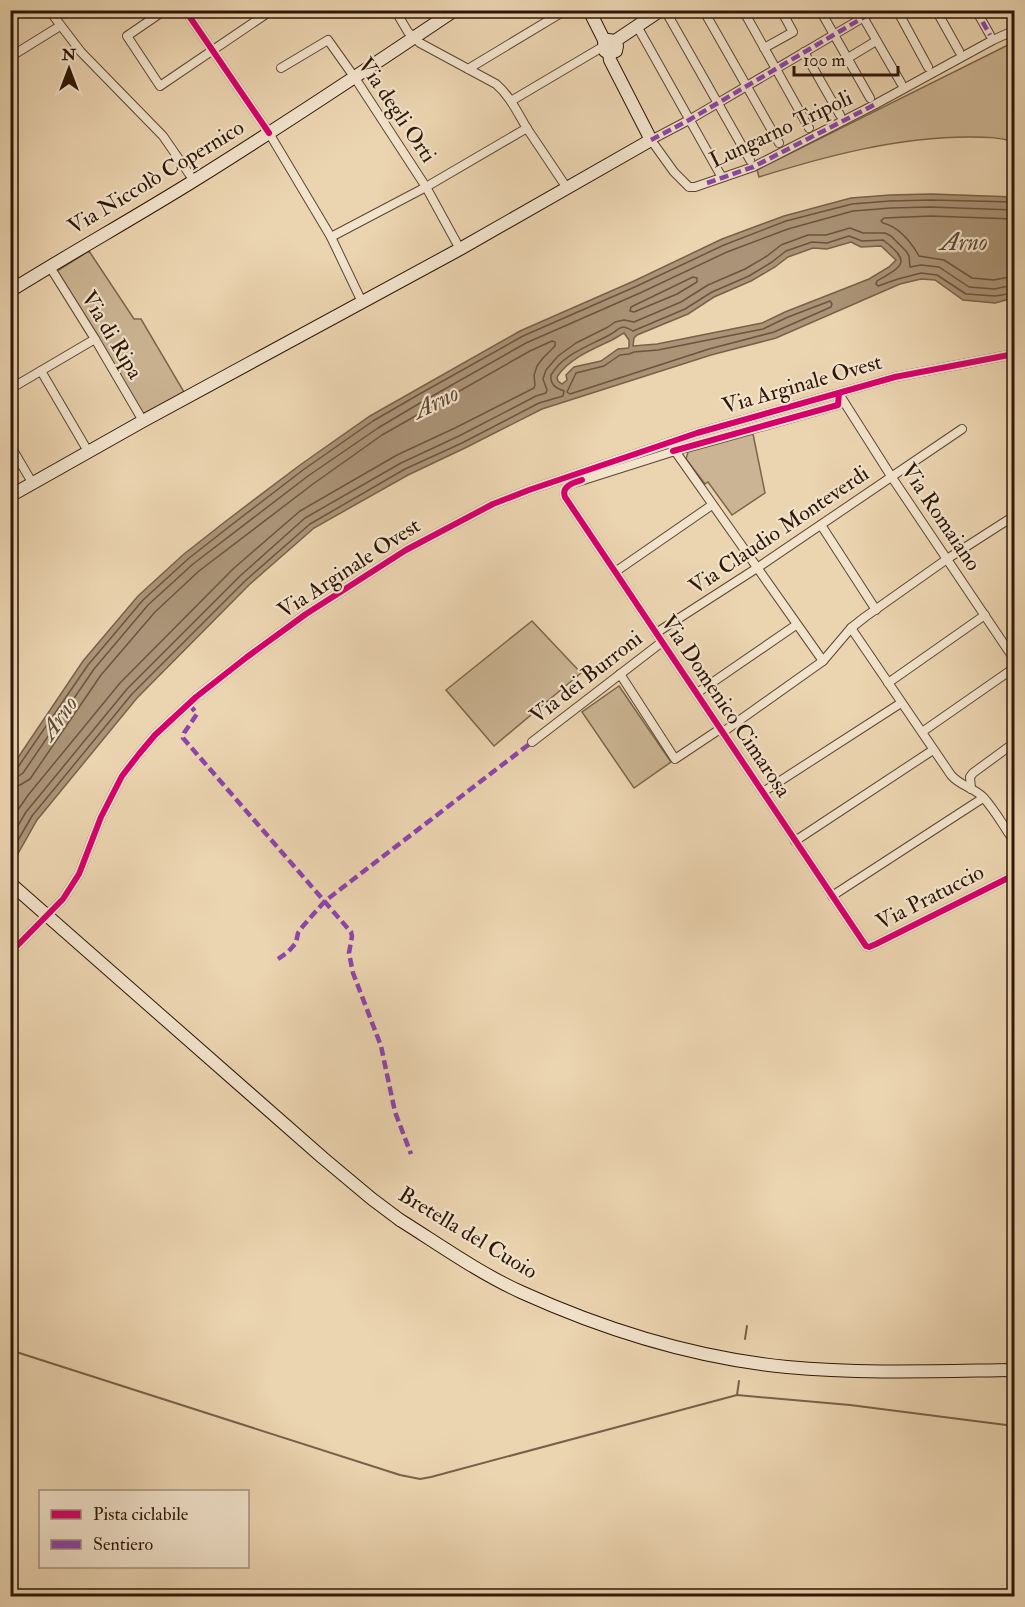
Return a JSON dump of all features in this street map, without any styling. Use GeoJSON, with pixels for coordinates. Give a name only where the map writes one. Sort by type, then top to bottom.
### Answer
{"type":"FeatureCollection","features":[{"type":"Feature","properties":{"kind":"main road","name":"Via Niccolò Copernico"},"geometry":{"type":"LineString","coordinates":[[10,291],[194,181],[355,78],[455,10]]}},
{"type":"Feature","properties":{"kind":"main road"},"geometry":{"type":"LineString","coordinates":[[10,496],[460,249],[651,140],[610,60],[608,46],[589,10]]}},
{"type":"Feature","properties":{"kind":"main road"},"geometry":{"type":"LineString","coordinates":[[608,46],[663,10]]}},
{"type":"Feature","properties":{"kind":"main road","name":"Bretella del Cuoio"},"geometry":{"type":"LineString","coordinates":[[10,883],[372,1199],[400,1220],[472,1265],[520,1291],[611,1329],[681,1349],[743,1361],[807,1368],[915,1371],[1014,1370]]}},
{"type":"Feature","properties":{"kind":"street"},"geometry":{"type":"LineString","coordinates":[[49,10],[81,52],[162,135],[194,181]]}},
{"type":"Feature","properties":{"kind":"street"},"geometry":{"type":"LineString","coordinates":[[165,10],[127,36],[160,86],[269,12],[268,10]]}},
{"type":"Feature","properties":{"kind":"street"},"geometry":{"type":"LineString","coordinates":[[185,10],[269,133],[331,237],[362,302]]}},
{"type":"Feature","properties":{"kind":"street"},"geometry":{"type":"LineString","coordinates":[[395,10],[413,38],[420,44],[496,84],[511,101],[567,188]]}},
{"type":"Feature","properties":{"kind":"street"},"geometry":{"type":"LineString","coordinates":[[468,69],[566,10]]}},
{"type":"Feature","properties":{"kind":"street"},"geometry":{"type":"LineString","coordinates":[[663,10],[750,160]]}},
{"type":"Feature","properties":{"kind":"street"},"geometry":{"type":"LineString","coordinates":[[743,10],[809,128]]}},
{"type":"Feature","properties":{"kind":"street"},"geometry":{"type":"LineString","coordinates":[[764,48],[793,32],[782,10]]}},
{"type":"Feature","properties":{"kind":"street"},"geometry":{"type":"LineString","coordinates":[[820,10],[872,101]]}},
{"type":"Feature","properties":{"kind":"street"},"geometry":{"type":"LineString","coordinates":[[651,140],[834,35],[861,14],[876,10]]}},
{"type":"Feature","properties":{"kind":"street"},"geometry":{"type":"LineString","coordinates":[[897,10],[928,67]]}},
{"type":"Feature","properties":{"kind":"street"},"geometry":{"type":"LineString","coordinates":[[936,10],[959,51]]}},
{"type":"Feature","properties":{"kind":"street"},"geometry":{"type":"LineString","coordinates":[[976,10],[990,35]]}},
{"type":"Feature","properties":{"kind":"street"},"geometry":{"type":"LineString","coordinates":[[705,13],[779,143]]}},
{"type":"Feature","properties":{"kind":"street"},"geometry":{"type":"LineString","coordinates":[[861,14],[901,83]]}},
{"type":"Feature","properties":{"kind":"street"},"geometry":{"type":"LineString","coordinates":[[10,57],[60,26]]}},
{"type":"Feature","properties":{"kind":"street"},"geometry":{"type":"LineString","coordinates":[[637,26],[720,174]]}},
{"type":"Feature","properties":{"kind":"street","name":"Lungarno Tripoli"},"geometry":{"type":"LineString","coordinates":[[651,140],[674,172],[689,187],[707,183],[753,166],[872,101],[1014,30]]}},
{"type":"Feature","properties":{"kind":"street","name":"Via degli Orti"},"geometry":{"type":"LineString","coordinates":[[281,68],[328,40],[426,187],[460,249]]}},
{"type":"Feature","properties":{"kind":"street"},"geometry":{"type":"LineString","coordinates":[[848,58],[876,40]]}},
{"type":"Feature","properties":{"kind":"street"},"geometry":{"type":"LineString","coordinates":[[511,101],[608,46]]}},
{"type":"Feature","properties":{"kind":"street"},"geometry":{"type":"LineString","coordinates":[[804,52],[840,115]]}},
{"type":"Feature","properties":{"kind":"street"},"geometry":{"type":"LineString","coordinates":[[331,237],[426,187],[527,128]]}},
{"type":"Feature","properties":{"kind":"street","name":"Via di Ripa"},"geometry":{"type":"LineString","coordinates":[[50,267],[143,421]]}},
{"type":"Feature","properties":{"kind":"street"},"geometry":{"type":"LineString","coordinates":[[10,389],[95,339]]}},
{"type":"Feature","properties":{"kind":"street","name":"Via Arginale Ovest"},"geometry":{"type":"LineString","coordinates":[[10,953],[63,898],[79,874],[101,817],[122,776],[155,735],[196,697],[247,657],[306,614],[406,550],[493,504],[697,433],[895,377],[1014,354]]}},
{"type":"Feature","properties":{"kind":"street"},"geometry":{"type":"LineString","coordinates":[[41,371],[89,453]]}},
{"type":"Feature","properties":{"kind":"street"},"geometry":{"type":"LineString","coordinates":[[823,661],[675,451],[838,405],[838,393]]}},
{"type":"Feature","properties":{"kind":"street","name":"Via Romaiano"},"geometry":{"type":"LineString","coordinates":[[838,393],[1014,659]]}},
{"type":"Feature","properties":{"kind":"street","name":"Via Claudio Monteverdi"},"geometry":{"type":"LineString","coordinates":[[656,633],[757,568],[962,429]]}},
{"type":"Feature","properties":{"kind":"street"},"geometry":{"type":"LineString","coordinates":[[10,445],[33,484]]}},
{"type":"Feature","properties":{"kind":"street","name":"Via Domenico Cimarosa"},"geometry":{"type":"LineString","coordinates":[[675,451],[572,484],[564,489],[563,493],[862,942]]}},
{"type":"Feature","properties":{"kind":"street"},"geometry":{"type":"LineString","coordinates":[[615,572],[712,505]]}},
{"type":"Feature","properties":{"kind":"street"},"geometry":{"type":"LineString","coordinates":[[620,674],[675,759],[722,731],[823,661],[851,628],[948,559],[1014,516]]}},
{"type":"Feature","properties":{"kind":"street"},"geometry":{"type":"LineString","coordinates":[[821,525],[876,610]]}},
{"type":"Feature","properties":{"kind":"street"},"geometry":{"type":"LineString","coordinates":[[888,683],[985,615]]}},
{"type":"Feature","properties":{"kind":"street"},"geometry":{"type":"LineString","coordinates":[[697,693],[797,627]]}},
{"type":"Feature","properties":{"kind":"street"},"geometry":{"type":"LineString","coordinates":[[851,628],[956,782],[983,798],[1014,841]]}},
{"type":"Feature","properties":{"kind":"street","name":"Via dei Burroni"},"geometry":{"type":"LineString","coordinates":[[532,742],[662,642]]}},
{"type":"Feature","properties":{"kind":"street"},"geometry":{"type":"LineString","coordinates":[[922,732],[1014,668]]}},
{"type":"Feature","properties":{"kind":"street"},"geometry":{"type":"LineString","coordinates":[[763,792],[901,703]]}},
{"type":"Feature","properties":{"kind":"street"},"geometry":{"type":"LineString","coordinates":[[970,789],[970,777],[973,773],[1014,743]]}},
{"type":"Feature","properties":{"kind":"street"},"geometry":{"type":"LineString","coordinates":[[795,841],[933,750]]}},
{"type":"Feature","properties":{"kind":"street"},"geometry":{"type":"LineString","coordinates":[[832,896],[983,798]]}},
{"type":"Feature","properties":{"kind":"street","name":"Via Pratuccio"},"geometry":{"type":"LineString","coordinates":[[862,942],[869,947],[876,944],[1014,875]]}},
{"type":"Feature","properties":{"kind":"shaded area"},"geometry":{"type":"Polygon","coordinates":[[[1014,42],[1014,142],[981,137],[916,140],[836,155],[759,177],[757,170],[1014,42]]]}},
{"type":"Feature","properties":{"kind":"shaded area"},"geometry":{"type":"Polygon","coordinates":[[[89,251],[134,319],[141,319],[184,392],[143,414],[57,271],[89,251]]]}},
{"type":"Feature","properties":{"kind":"shaded area"},"geometry":{"type":"Polygon","coordinates":[[[753,434],[765,493],[732,515],[708,482],[705,484],[686,459],[688,452],[753,434]]]}},
{"type":"Feature","properties":{"kind":"shaded area"},"geometry":{"type":"Polygon","coordinates":[[[532,621],[581,673],[494,746],[446,690],[532,621]]]}},
{"type":"Feature","properties":{"kind":"shaded area"},"geometry":{"type":"Polygon","coordinates":[[[619,686],[671,762],[634,788],[582,712],[619,686]]]}},
{"type":"Feature","properties":{"kind":"water","name":"Arno"},"geometry":{"type":"Polygon","coordinates":[[[890,195],[1014,197],[1014,298],[995,303],[963,300],[935,280],[921,279],[900,284],[776,338],[711,355],[542,409],[408,475],[314,528],[249,585],[137,698],[37,820],[11,866],[11,768],[83,661],[138,596],[184,554],[226,521],[370,416],[520,331],[722,239],[784,216],[851,198],[890,195]],[[851,242],[827,249],[813,248],[788,257],[751,281],[714,297],[688,314],[637,335],[633,346],[657,344],[762,323],[869,279],[896,260],[881,246],[861,247],[851,242]],[[624,333],[574,360],[557,377],[558,381],[562,384],[567,380],[566,375],[574,367],[601,361],[618,349],[628,348],[629,340],[624,333]]]}},
{"type":"Feature","properties":{"kind":"waterway"},"geometry":{"type":"LineString","coordinates":[[745,1339],[747,1326]]}},
{"type":"Feature","properties":{"kind":"waterway"},"geometry":{"type":"LineString","coordinates":[[10,1350],[400,1475],[420,1479],[737,1395],[850,1405],[1014,1426]]}},
{"type":"Feature","properties":{"kind":"waterway"},"geometry":{"type":"LineString","coordinates":[[737,1395],[739,1381]]}},
{"type":"Feature","properties":{"kind":"marked path"},"geometry":{"type":"LineString","coordinates":[[651,140],[876,10]]}},
{"type":"Feature","properties":{"kind":"marked path"},"geometry":{"type":"LineString","coordinates":[[976,10],[990,35]]}},
{"type":"Feature","properties":{"kind":"marked path"},"geometry":{"type":"LineString","coordinates":[[707,183],[753,167],[874,105]]}},
{"type":"Feature","properties":{"kind":"marked path"},"geometry":{"type":"LineString","coordinates":[[189,704],[197,714],[183,738],[351,932],[349,953],[353,973],[381,1046],[395,1112],[411,1154]]}},
{"type":"Feature","properties":{"kind":"marked path"},"geometry":{"type":"LineString","coordinates":[[278,959],[296,943],[298,933],[325,901],[532,742]]}},
{"type":"Feature","properties":{"kind":"cycle path"},"geometry":{"type":"LineString","coordinates":[[185,10],[269,133]]}},
{"type":"Feature","properties":{"kind":"cycle path"},"geometry":{"type":"LineString","coordinates":[[10,953],[63,899],[79,874],[101,817],[122,776],[155,735],[196,697],[247,657],[306,614],[406,550],[493,504],[697,433],[895,377],[1014,354]]}},
{"type":"Feature","properties":{"kind":"cycle path"},"geometry":{"type":"LineString","coordinates":[[673,451],[838,405],[839,393]]}},
{"type":"Feature","properties":{"kind":"cycle path"},"geometry":{"type":"LineString","coordinates":[[582,480],[566,488],[565,497],[866,946],[876,944],[1014,875]]}}]}
